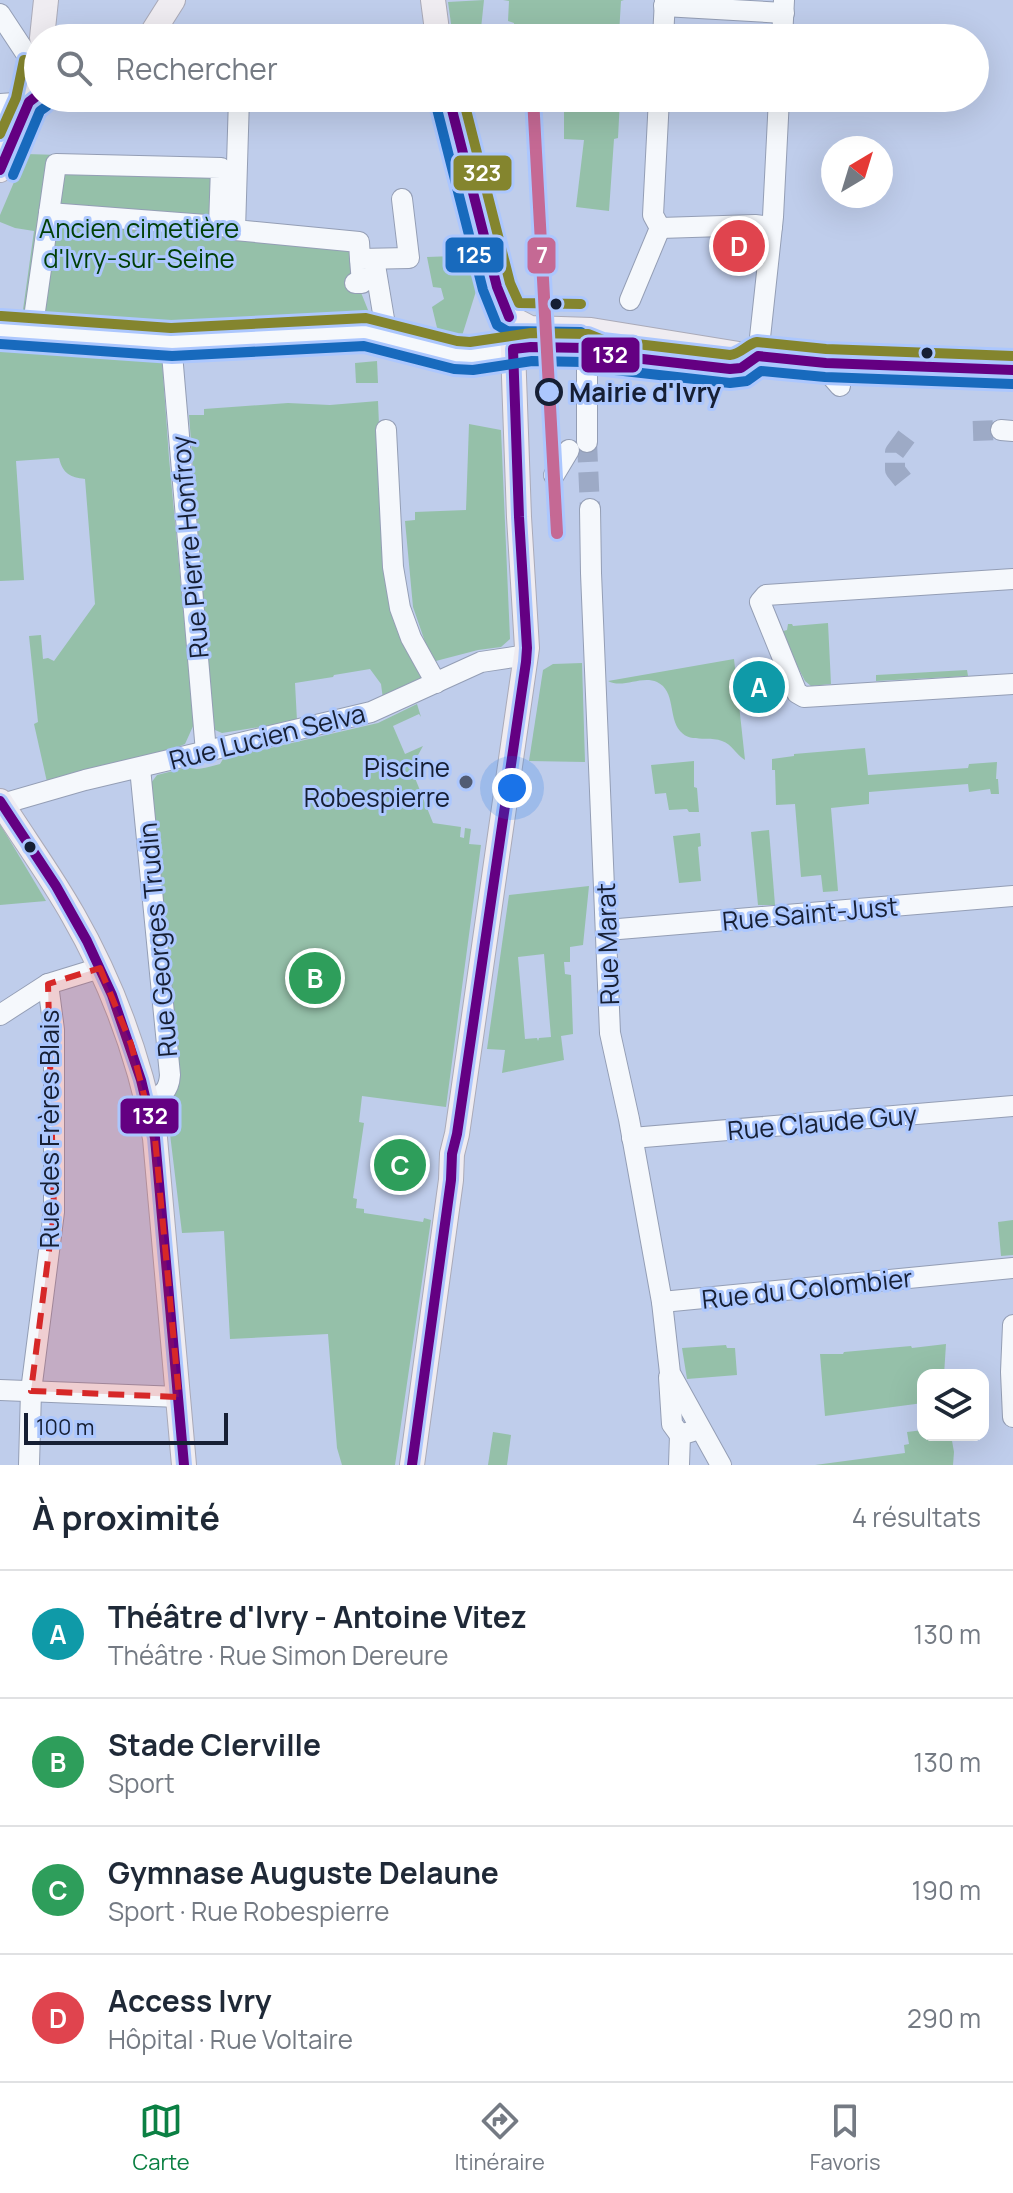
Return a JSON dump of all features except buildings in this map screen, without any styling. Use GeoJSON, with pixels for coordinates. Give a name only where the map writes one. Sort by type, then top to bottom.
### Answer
{"type":"FeatureCollection","features":[{"type":"Feature","properties":{"kind":"main road"},"geometry":{"type":"LineString","coordinates":[[43,24],[46,0]]}},
{"type":"Feature","properties":{"kind":"main road"},"geometry":{"type":"LineString","coordinates":[[158,24],[173,0]]}},
{"type":"Feature","properties":{"kind":"main road"},"geometry":{"type":"LineString","coordinates":[[433,0],[436,24]]}},
{"type":"Feature","properties":{"kind":"main road"},"geometry":{"type":"LineString","coordinates":[[0,170],[32,112]]}},
{"type":"Feature","properties":{"kind":"main road"},"geometry":{"type":"LineString","coordinates":[[412,1465],[452,1154],[527,655],[509,317],[497,287],[453,112]]}},
{"type":"Feature","properties":{"kind":"main road"},"geometry":{"type":"LineString","coordinates":[[509,317],[530,328],[589,339],[782,361],[855,364]]}},
{"type":"Feature","properties":{"kind":"main road"},"geometry":{"type":"LineString","coordinates":[[513,349],[589,339]]}},
{"type":"Feature","properties":{"kind":"main road"},"geometry":{"type":"LineString","coordinates":[[892,364],[1013,370]]}},
{"type":"Feature","properties":{"kind":"main road"},"geometry":{"type":"LineString","coordinates":[[1,803],[72,913],[100,968],[131,1044],[148,1101],[155,1138],[184,1465]]}},
{"type":"Feature","properties":{"kind":"street"},"geometry":{"type":"LineString","coordinates":[[664,24],[665,3],[784,7]]}},
{"type":"Feature","properties":{"kind":"street"},"geometry":{"type":"LineString","coordinates":[[0,14],[24,50]]}},
{"type":"Feature","properties":{"kind":"street"},"geometry":{"type":"LineString","coordinates":[[0,104],[24,101]]}},
{"type":"Feature","properties":{"kind":"street"},"geometry":{"type":"LineString","coordinates":[[227,227],[236,193],[239,112]]}},
{"type":"Feature","properties":{"kind":"street"},"geometry":{"type":"LineString","coordinates":[[658,112],[653,215],[660,228]]}},
{"type":"Feature","properties":{"kind":"street"},"geometry":{"type":"LineString","coordinates":[[758,356],[772,227],[778,112]]}},
{"type":"Feature","properties":{"kind":"street"},"geometry":{"type":"LineString","coordinates":[[34,318],[56,164],[221,168],[227,227]]}},
{"type":"Feature","properties":{"kind":"street"},"geometry":{"type":"LineString","coordinates":[[367,259],[409,258],[402,199]]}},
{"type":"Feature","properties":{"kind":"street"},"geometry":{"type":"LineString","coordinates":[[49,213],[227,227],[359,242],[367,259],[387,337]]}},
{"type":"Feature","properties":{"kind":"street"},"geometry":{"type":"LineString","coordinates":[[660,228],[772,227]]}},
{"type":"Feature","properties":{"kind":"street"},"geometry":{"type":"LineString","coordinates":[[630,300],[660,228]]}},
{"type":"Feature","properties":{"kind":"street"},"geometry":{"type":"LineString","coordinates":[[355,283],[362,283],[367,259]]}},
{"type":"Feature","properties":{"kind":"street"},"geometry":{"type":"LineString","coordinates":[[0,330],[171,342],[365,332],[455,355],[471,356],[513,349]]}},
{"type":"Feature","properties":{"kind":"street"},"geometry":{"type":"LineString","coordinates":[[554,475],[578,446],[589,339]]}},
{"type":"Feature","properties":{"kind":"street","name":"Rue Pierre Honfroy"},"geometry":{"type":"LineString","coordinates":[[171,342],[206,752]]}},
{"type":"Feature","properties":{"kind":"street"},"geometry":{"type":"LineString","coordinates":[[821,364],[840,386]]}},
{"type":"Feature","properties":{"kind":"street"},"geometry":{"type":"LineString","coordinates":[[386,430],[393,567],[400,608],[411,638],[436,683]]}},
{"type":"Feature","properties":{"kind":"street","name":"Rue Marat"},"geometry":{"type":"LineString","coordinates":[[590,509],[610,1033],[662,1302],[672,1424],[680,1435],[679,1465]]}},
{"type":"Feature","properties":{"kind":"street"},"geometry":{"type":"LineString","coordinates":[[1013,579],[766,595],[760,602],[797,693],[804,697],[1013,684]]}},
{"type":"Feature","properties":{"kind":"street","name":"Rue Lucien Selva"},"geometry":{"type":"LineString","coordinates":[[1,803],[371,712],[481,662],[527,655]]}},
{"type":"Feature","properties":{"kind":"street","name":"Rue Georges Trudin"},"geometry":{"type":"LineString","coordinates":[[140,768],[170,1075],[169,1086],[161,1097],[148,1101]]}},
{"type":"Feature","properties":{"kind":"street","name":"Rue Saint-Just"},"geometry":{"type":"LineString","coordinates":[[607,930],[1013,896]]}},
{"type":"Feature","properties":{"kind":"street"},"geometry":{"type":"LineString","coordinates":[[0,1015],[48,984],[100,968]]}},
{"type":"Feature","properties":{"kind":"street","name":"Rue des Frères Blais"},"geometry":{"type":"LineString","coordinates":[[29,1465],[31,1391],[54,1212],[54,1030],[48,984]]}},
{"type":"Feature","properties":{"kind":"street","name":"Rue Claude Guy"},"geometry":{"type":"LineString","coordinates":[[632,1138],[1013,1106]]}},
{"type":"Feature","properties":{"kind":"street","name":"Rue du Colombier"},"geometry":{"type":"LineString","coordinates":[[662,1302],[1013,1268]]}},
{"type":"Feature","properties":{"kind":"street"},"geometry":{"type":"LineString","coordinates":[[1013,1325],[1013,1417]]}},
{"type":"Feature","properties":{"kind":"street","name":"Rue Marat"},"geometry":{"type":"LineString","coordinates":[[670,1373],[721,1465]]}},
{"type":"Feature","properties":{"kind":"street"},"geometry":{"type":"LineString","coordinates":[[0,1390],[179,1397]]}},
{"type":"Feature","properties":{"kind":"street"},"geometry":{"type":"LineString","coordinates":[[680,1435],[696,1430],[702,1433]]}},
{"type":"Feature","properties":{"kind":"highlighted area"},"geometry":{"type":"Polygon","coordinates":[[[100,968],[131,1044],[155,1138],[179,1397],[31,1391],[54,1212],[48,984],[100,968]]]}},
{"type":"Feature","properties":{"kind":"green space"},"geometry":{"type":"Polygon","coordinates":[[[484,0],[481,24],[451,24],[448,2],[484,0]]]}},
{"type":"Feature","properties":{"kind":"green space"},"geometry":{"type":"Polygon","coordinates":[[[503,0],[624,0],[621,1],[620,24],[514,24],[508,21],[509,1],[503,0]]]}},
{"type":"Feature","properties":{"kind":"green space"},"geometry":{"type":"Polygon","coordinates":[[[564,112],[619,112],[618,138],[614,139],[609,211],[576,207],[584,140],[564,139],[564,112]]]}},
{"type":"Feature","properties":{"kind":"green space","name":"Ancien cimetière d'Ivry-sur-Seine"},"geometry":{"type":"Polygon","coordinates":[[[26,154],[229,160],[227,235],[355,248],[360,290],[370,315],[166,331],[21,324],[34,231],[0,222],[0,215],[26,154]]]}},
{"type":"Feature","properties":{"kind":"green space"},"geometry":{"type":"Polygon","coordinates":[[[454,239],[473,239],[480,276],[476,276],[477,288],[461,339],[439,336],[432,307],[444,299],[441,288],[433,287],[427,257],[454,256],[454,239]]]}},
{"type":"Feature","properties":{"kind":"green space"},"geometry":{"type":"Polygon","coordinates":[[[0,347],[154,355],[162,360],[194,724],[185,744],[47,782],[34,724],[38,722],[29,636],[41,635],[43,659],[54,661],[95,604],[85,479],[68,474],[59,458],[16,461],[24,580],[0,581],[0,347]]]}},
{"type":"Feature","properties":{"kind":"green space"},"geometry":{"type":"Polygon","coordinates":[[[377,361],[378,383],[356,383],[355,363],[377,361]]]}},
{"type":"Feature","properties":{"kind":"green space"},"geometry":{"type":"Polygon","coordinates":[[[378,401],[385,567],[423,679],[383,699],[381,684],[370,669],[295,683],[297,721],[222,733],[215,730],[189,415],[204,415],[204,409],[378,401]]]}},
{"type":"Feature","properties":{"kind":"green space"},"geometry":{"type":"Polygon","coordinates":[[[469,424],[501,430],[510,639],[501,647],[432,662],[413,607],[405,521],[415,520],[415,512],[466,510],[469,424]]]}},
{"type":"Feature","properties":{"kind":"green space"},"geometry":{"type":"Polygon","coordinates":[[[828,623],[831,684],[811,686],[805,681],[780,632],[787,630],[788,624],[828,623]]]}},
{"type":"Feature","properties":{"kind":"green space"},"geometry":{"type":"Polygon","coordinates":[[[734,659],[745,760],[722,741],[684,735],[676,725],[667,691],[657,682],[645,680],[620,684],[608,681],[734,659]]]}},
{"type":"Feature","properties":{"kind":"green space"},"geometry":{"type":"Polygon","coordinates":[[[582,663],[585,762],[529,761],[543,670],[553,664],[582,663]]]}},
{"type":"Feature","properties":{"kind":"green space"},"geometry":{"type":"Polygon","coordinates":[[[967,670],[968,676],[876,681],[876,675],[967,670]]]}},
{"type":"Feature","properties":{"kind":"green space"},"geometry":{"type":"Polygon","coordinates":[[[417,704],[421,717],[419,714],[393,726],[405,754],[423,746],[411,768],[433,823],[461,827],[460,837],[464,838],[465,828],[471,829],[469,844],[481,845],[446,1107],[362,1096],[359,1122],[364,1123],[353,1198],[357,1199],[356,1208],[364,1209],[364,1213],[423,1222],[424,1218],[431,1220],[395,1465],[342,1465],[337,1448],[328,1334],[230,1339],[224,1231],[182,1233],[166,1101],[151,783],[157,775],[189,767],[204,768],[220,764],[223,759],[378,723],[417,704]]]}},
{"type":"Feature","properties":{"kind":"green space"},"geometry":{"type":"Polygon","coordinates":[[[865,748],[868,775],[968,768],[969,764],[997,762],[999,794],[991,794],[990,789],[969,792],[968,784],[869,792],[869,804],[831,808],[838,891],[823,892],[821,875],[801,877],[795,804],[776,805],[772,759],[865,748]]]}},
{"type":"Feature","properties":{"kind":"green space"},"geometry":{"type":"Polygon","coordinates":[[[694,761],[694,787],[697,788],[699,812],[669,810],[666,793],[655,794],[651,765],[694,761]]]}},
{"type":"Feature","properties":{"kind":"green space"},"geometry":{"type":"Polygon","coordinates":[[[0,824],[46,901],[0,905],[0,824]]]}},
{"type":"Feature","properties":{"kind":"green space"},"geometry":{"type":"Polygon","coordinates":[[[769,830],[775,905],[758,905],[751,832],[769,830]]]}},
{"type":"Feature","properties":{"kind":"green space"},"geometry":{"type":"Polygon","coordinates":[[[700,833],[701,881],[679,883],[673,836],[700,833]]]}},
{"type":"Feature","properties":{"kind":"green space"},"geometry":{"type":"Polygon","coordinates":[[[589,886],[583,945],[570,947],[570,962],[564,962],[565,974],[571,975],[573,1034],[561,1036],[564,1060],[502,1073],[505,1050],[487,1049],[509,895],[589,886]],[[544,954],[518,957],[525,1039],[537,1038],[538,1041],[539,1038],[551,1037],[544,954]]]}},
{"type":"Feature","properties":{"kind":"green space"},"geometry":{"type":"Polygon","coordinates":[[[1013,1220],[1013,1255],[1001,1256],[998,1222],[1013,1220]]]}},
{"type":"Feature","properties":{"kind":"green space"},"geometry":{"type":"Polygon","coordinates":[[[946,1344],[944,1369],[917,1369],[917,1404],[825,1416],[820,1354],[946,1344]]]}},
{"type":"Feature","properties":{"kind":"green space"},"geometry":{"type":"Polygon","coordinates":[[[726,1345],[727,1348],[735,1348],[737,1375],[687,1379],[682,1348],[726,1345]]]}},
{"type":"Feature","properties":{"kind":"green space"},"geometry":{"type":"Polygon","coordinates":[[[917,1431],[917,1441],[952,1441],[953,1465],[815,1465],[905,1453],[904,1445],[909,1444],[907,1432],[917,1431]]]}},
{"type":"Feature","properties":{"kind":"green space"},"geometry":{"type":"Polygon","coordinates":[[[493,1432],[511,1435],[507,1465],[488,1465],[493,1432]]]}},
{"type":"Feature","properties":{"kind":"tunnel"},"geometry":{"type":"LineString","coordinates":[[855,364],[892,364]]}},
{"type":"Feature","properties":{"kind":"tunnel"},"geometry":{"type":"LineString","coordinates":[[903,480],[895,470],[895,452],[912,429]]}},
{"type":"Feature","properties":{"kind":"tunnel"},"geometry":{"type":"LineString","coordinates":[[973,431],[1001,430]]}},
{"type":"Feature","properties":{"kind":"tunnel"},"geometry":{"type":"LineString","coordinates":[[587,442],[590,509]]}},
{"type":"Feature","properties":{"kind":"transit line","name":"323"},"geometry":{"type":"LineString","coordinates":[[0,134],[16,98],[24,60]]}},
{"type":"Feature","properties":{"kind":"transit line","name":"132"},"geometry":{"type":"LineString","coordinates":[[0,170],[25,112]]}},
{"type":"Feature","properties":{"kind":"transit line","name":"125"},"geometry":{"type":"LineString","coordinates":[[13,175],[40,112]]}},
{"type":"Feature","properties":{"kind":"transit line","name":"125"},"geometry":{"type":"LineString","coordinates":[[438,112],[483,290],[497,325],[507,331],[581,332]]}},
{"type":"Feature","properties":{"kind":"transit line","name":"132"},"geometry":{"type":"LineString","coordinates":[[453,112],[497,287],[509,317]]}},
{"type":"Feature","properties":{"kind":"transit line","name":"323"},"geometry":{"type":"LineString","coordinates":[[467,112],[510,283],[519,303],[581,304]]}},
{"type":"Feature","properties":{"kind":"transit line","name":"7"},"geometry":{"type":"LineString","coordinates":[[534,112],[557,533]]}},
{"type":"Feature","properties":{"kind":"transit line","name":"323"},"geometry":{"type":"LineString","coordinates":[[1,316],[171,328],[366,318],[470,342],[531,333],[588,334],[603,340],[730,355],[757,342],[826,349],[1013,356]]}},
{"type":"Feature","properties":{"kind":"transit line","name":"125"},"geometry":{"type":"LineString","coordinates":[[0,344],[172,356],[364,346],[454,369],[473,370],[532,361],[584,362],[597,368],[730,383],[747,381],[761,371],[825,377],[1012,384]]}},
{"type":"Feature","properties":{"kind":"transit line","name":"132"},"geometry":{"type":"LineString","coordinates":[[412,1465],[452,1154],[526,662],[513,349],[587,348],[599,354],[730,369],[741,368],[758,356],[826,363],[1013,370]]}},
{"type":"Feature","properties":{"kind":"transit line","name":"132"},"geometry":{"type":"LineString","coordinates":[[0,801],[56,886],[87,941],[112,995],[141,1080],[155,1138],[184,1465]]}},
{"type":"Feature","properties":{"kind":"place","name":"Access Ivry"},"geometry":{"type":"Point","coordinates":[739,246]}},
{"type":"Feature","properties":{"kind":"place","name":"Mairie d'Ivry"},"geometry":{"type":"Point","coordinates":[549,392]}},
{"type":"Feature","properties":{"kind":"place","name":"Théâtre d'Ivry - Antoine Vitez"},"geometry":{"type":"Point","coordinates":[759,687]}},
{"type":"Feature","properties":{"kind":"place","name":"Piscine Robespierre"},"geometry":{"type":"Point","coordinates":[466,782]}},
{"type":"Feature","properties":{"kind":"place","name":"Stade Clerville"},"geometry":{"type":"Point","coordinates":[315,978]}},
{"type":"Feature","properties":{"kind":"place","name":"Gymnase Auguste Delaune"},"geometry":{"type":"Point","coordinates":[400,1165]}}]}
